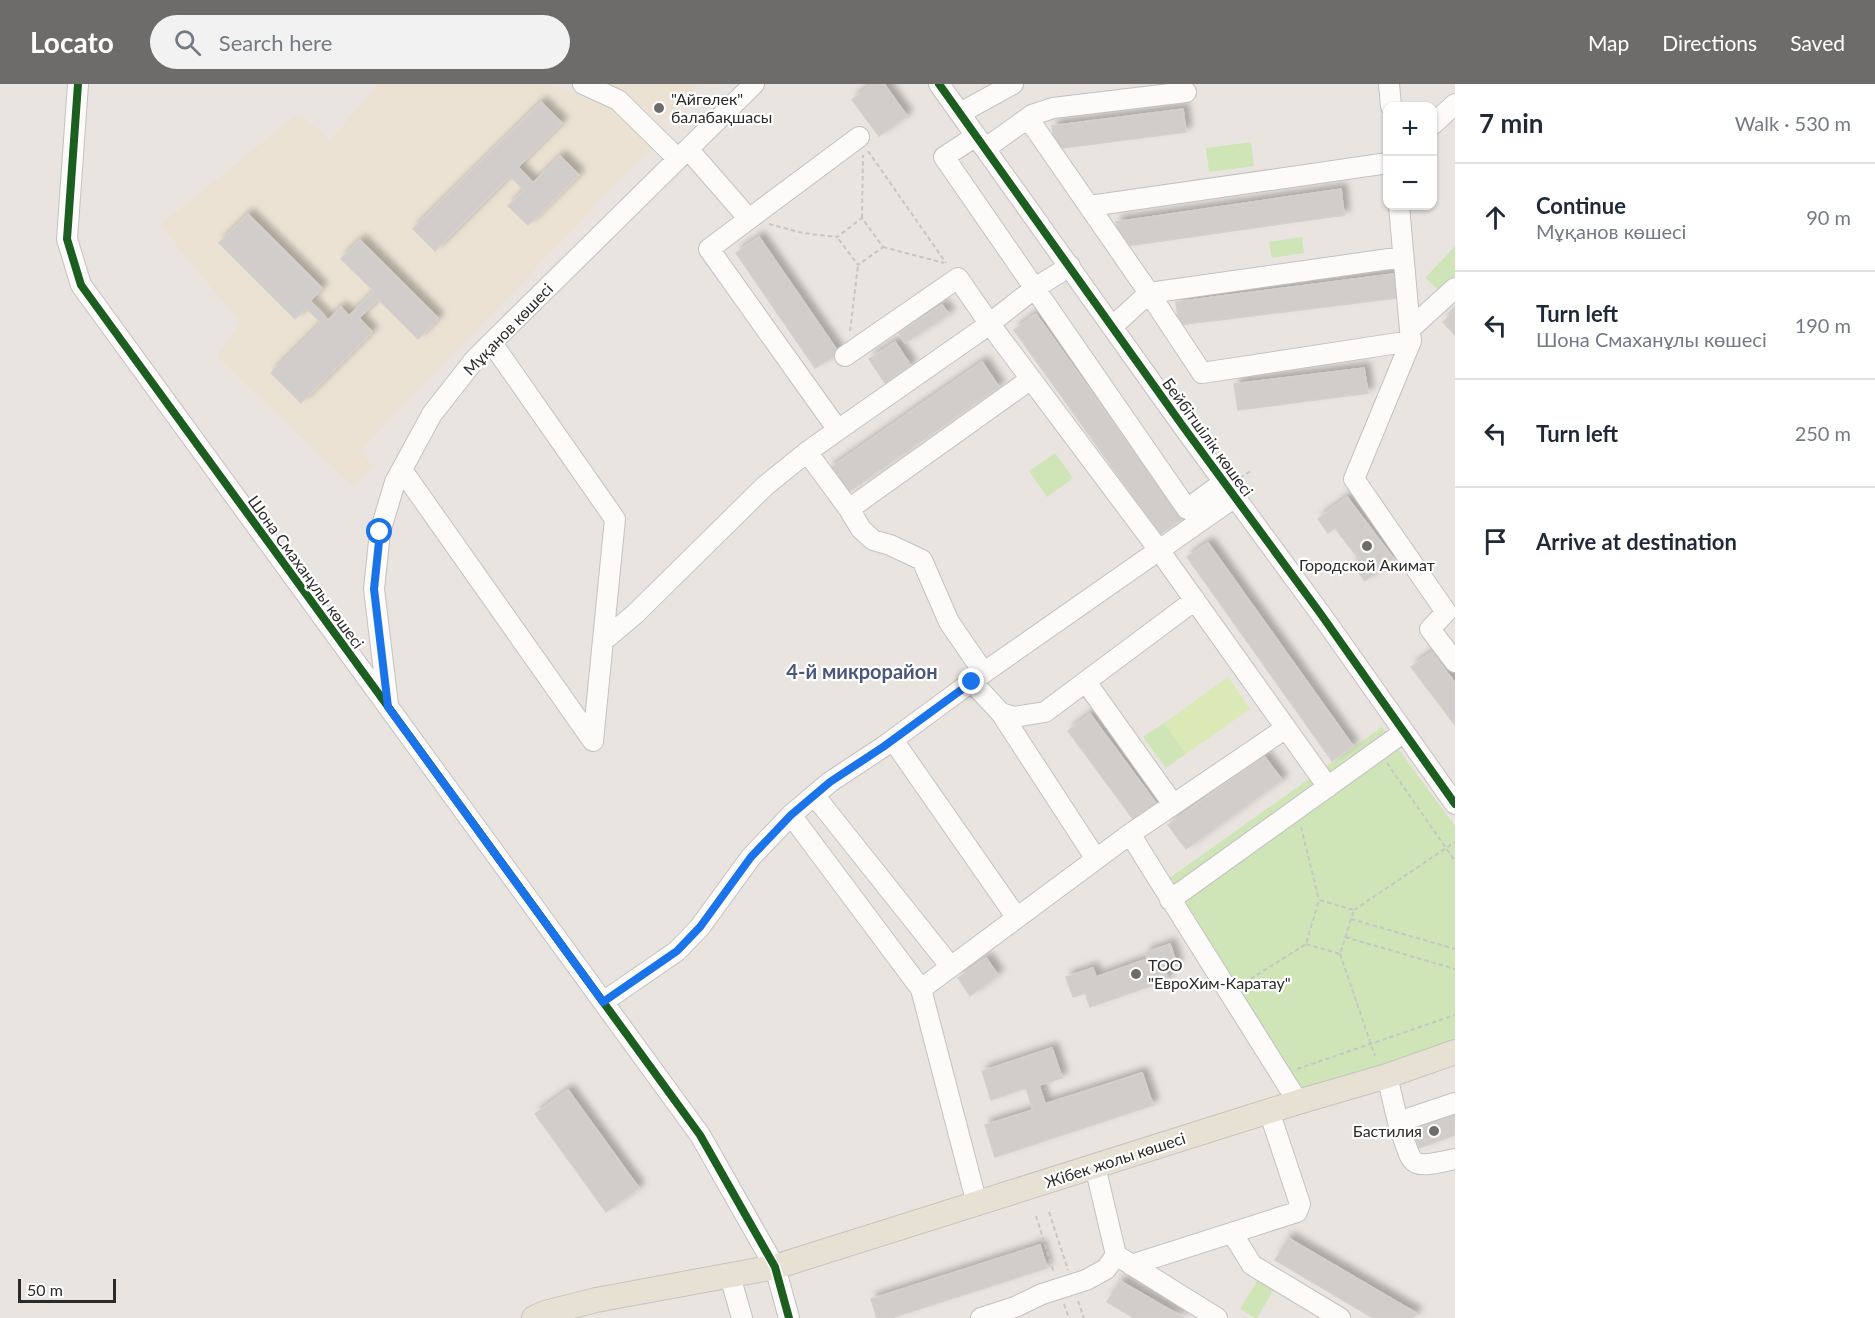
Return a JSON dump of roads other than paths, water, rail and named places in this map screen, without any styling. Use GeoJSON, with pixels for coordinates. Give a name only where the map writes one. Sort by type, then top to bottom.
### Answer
{"type":"FeatureCollection","features":[{"type":"Feature","properties":{"kind":"main road","name":"Жібек жолы көшесі"},"geometry":{"type":"LineString","coordinates":[[534,1318],[596,1300],[775,1267],[1269,1112],[1381,1066],[1455,1052]]}},
{"type":"Feature","properties":{"kind":"street","name":"Шона Смаханұлы көшесі"},"geometry":{"type":"LineString","coordinates":[[78,84],[67,239],[81,285],[700,1135],[775,1267],[789,1318]]}},
{"type":"Feature","properties":{"kind":"street"},"geometry":{"type":"LineString","coordinates":[[583,84],[618,100],[683,154],[749,219]]}},
{"type":"Feature","properties":{"kind":"street","name":"Мұқанов көшесі"},"geometry":{"type":"LineString","coordinates":[[388,707],[374,589],[380,532],[387,505],[402,470],[432,414],[476,358],[754,84]]}},
{"type":"Feature","properties":{"kind":"street","name":"Бейбітшілік көшесі"},"geometry":{"type":"LineString","coordinates":[[939,84],[1229,490],[1317,608],[1455,804]]}},
{"type":"Feature","properties":{"kind":"street"},"geometry":{"type":"LineString","coordinates":[[960,113],[1013,84]]}},
{"type":"Feature","properties":{"kind":"street"},"geometry":{"type":"LineString","coordinates":[[1389,84],[1390,102]]}},
{"type":"Feature","properties":{"kind":"street"},"geometry":{"type":"LineString","coordinates":[[1186,92],[1053,108],[944,157],[1187,508],[1229,490]]}},
{"type":"Feature","properties":{"kind":"street"},"geometry":{"type":"LineString","coordinates":[[1437,120],[1455,104]]}},
{"type":"Feature","properties":{"kind":"street"},"geometry":{"type":"LineString","coordinates":[[1028,118],[1202,373],[1410,335]]}},
{"type":"Feature","properties":{"kind":"street"},"geometry":{"type":"LineString","coordinates":[[838,430],[709,249],[861,141]]}},
{"type":"Feature","properties":{"kind":"street"},"geometry":{"type":"LineString","coordinates":[[1090,206],[1383,164]]}},
{"type":"Feature","properties":{"kind":"street"},"geometry":{"type":"LineString","coordinates":[[1399,210],[1410,335]]}},
{"type":"Feature","properties":{"kind":"street"},"geometry":{"type":"LineString","coordinates":[[1112,327],[1149,293],[1403,257]]}},
{"type":"Feature","properties":{"kind":"street"},"geometry":{"type":"LineString","coordinates":[[603,641],[635,614],[765,486],[838,430],[1035,288],[1070,266]]}},
{"type":"Feature","properties":{"kind":"street"},"geometry":{"type":"LineString","coordinates":[[845,356],[958,278],[989,323],[1159,550],[1328,787]]}},
{"type":"Feature","properties":{"kind":"street"},"geometry":{"type":"LineString","coordinates":[[1455,288],[1410,335],[1354,479],[1446,612],[1430,629],[1455,662]]}},
{"type":"Feature","properties":{"kind":"street"},"geometry":{"type":"LineString","coordinates":[[402,470],[593,741],[615,519],[492,343]]}},
{"type":"Feature","properties":{"kind":"street"},"geometry":{"type":"LineString","coordinates":[[849,509],[1031,379]]}},
{"type":"Feature","properties":{"kind":"street"},"geometry":{"type":"LineString","coordinates":[[807,453],[849,509],[861,529],[873,540],[890,544],[922,560],[949,622],[978,677],[1096,859]]}},
{"type":"Feature","properties":{"kind":"street"},"geometry":{"type":"LineString","coordinates":[[603,1002],[677,951],[700,927],[751,857],[791,815],[814,795],[1159,550],[1229,490]]}},
{"type":"Feature","properties":{"kind":"street"},"geometry":{"type":"LineString","coordinates":[[1001,714],[1024,717],[1046,712],[1195,600]]}},
{"type":"Feature","properties":{"kind":"street"},"geometry":{"type":"LineString","coordinates":[[1086,682],[1173,804]]}},
{"type":"Feature","properties":{"kind":"street"},"geometry":{"type":"LineString","coordinates":[[921,989],[1130,834],[1286,728]]}},
{"type":"Feature","properties":{"kind":"street"},"geometry":{"type":"LineString","coordinates":[[1170,900],[1404,732]]}},
{"type":"Feature","properties":{"kind":"street"},"geometry":{"type":"LineString","coordinates":[[893,740],[1017,918]]}},
{"type":"Feature","properties":{"kind":"street"},"geometry":{"type":"LineString","coordinates":[[814,795],[951,967]]}},
{"type":"Feature","properties":{"kind":"street"},"geometry":{"type":"LineString","coordinates":[[791,815],[921,989],[977,1204]]}},
{"type":"Feature","properties":{"kind":"street"},"geometry":{"type":"LineString","coordinates":[[1130,834],[1298,1102]]}},
{"type":"Feature","properties":{"kind":"street"},"geometry":{"type":"LineString","coordinates":[[1381,1066],[1412,1161],[1424,1166],[1455,1159]]}},
{"type":"Feature","properties":{"kind":"street"},"geometry":{"type":"LineString","coordinates":[[1398,1122],[1455,1103]]}},
{"type":"Feature","properties":{"kind":"street"},"geometry":{"type":"LineString","coordinates":[[981,1318],[1008,1314],[1124,1260],[1232,1233],[1297,1212],[1300,1204],[1269,1112]]}},
{"type":"Feature","properties":{"kind":"street"},"geometry":{"type":"LineString","coordinates":[[1095,1166],[1124,1260],[1217,1318]]}},
{"type":"Feature","properties":{"kind":"street"},"geometry":{"type":"LineString","coordinates":[[1232,1233],[1252,1265],[1340,1318]]}},
{"type":"Feature","properties":{"kind":"street"},"geometry":{"type":"LineString","coordinates":[[730,1276],[742,1318]]}},
{"type":"Feature","properties":{"kind":"place","name":"\"Айгөлек\" балабақшасы"},"geometry":{"type":"Point","coordinates":[659,108]}},
{"type":"Feature","properties":{"kind":"place","name":"Городской Акимат"},"geometry":{"type":"Point","coordinates":[1367,546]}},
{"type":"Feature","properties":{"kind":"place","name":"ТОО \"ЕвроХим-Каратау\""},"geometry":{"type":"Point","coordinates":[1136,974]}},
{"type":"Feature","properties":{"kind":"place","name":"Бастилия"},"geometry":{"type":"Point","coordinates":[1434,1131]}},
{"type":"Feature","properties":{"kind":"district","name":"4-й микрорайон"},"geometry":{"type":"Point","coordinates":[862,672]}}]}
